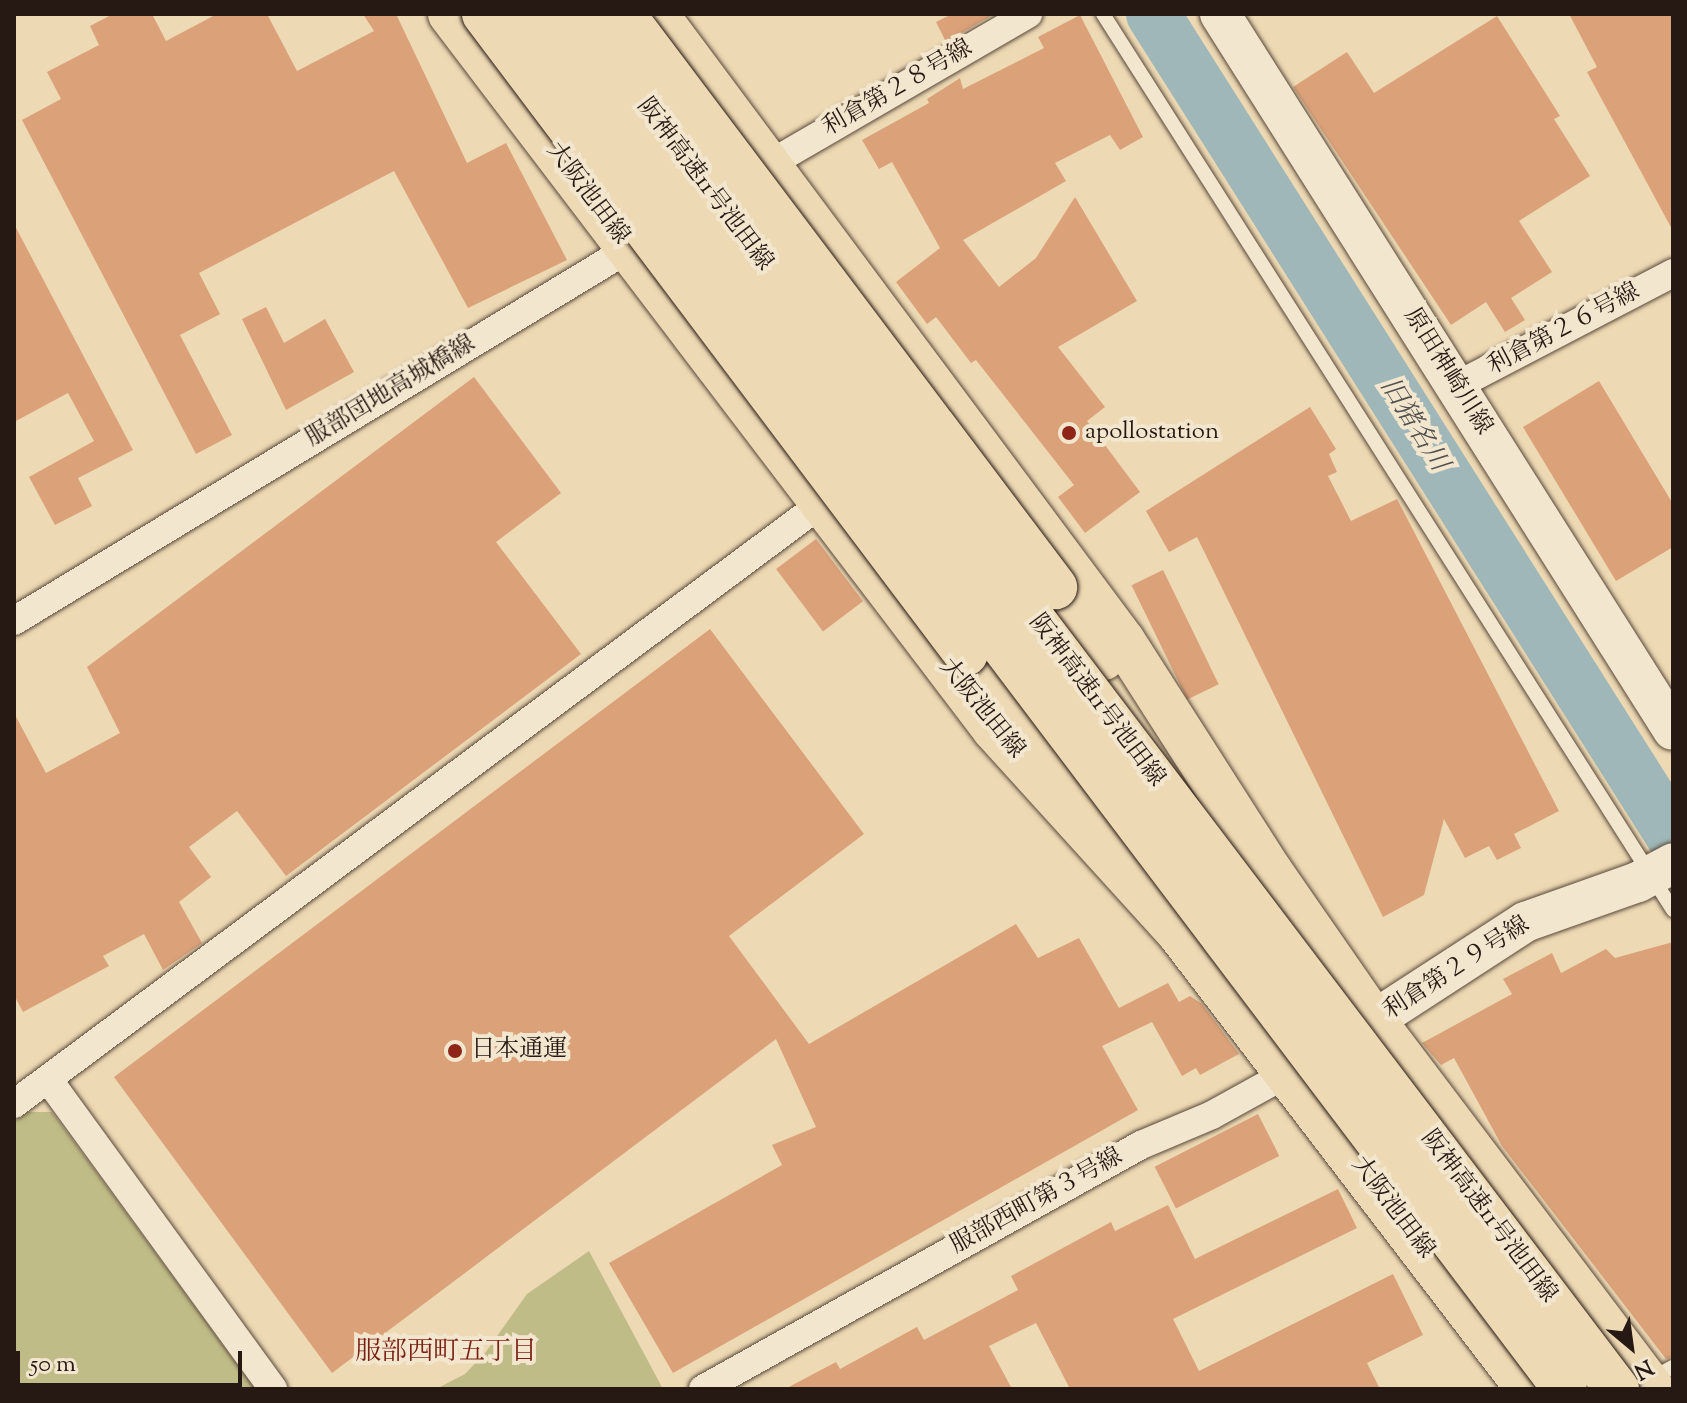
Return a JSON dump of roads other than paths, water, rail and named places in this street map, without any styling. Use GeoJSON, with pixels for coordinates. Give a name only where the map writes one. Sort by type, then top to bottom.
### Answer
{"type":"FeatureCollection","features":[{"type":"Feature","properties":{"kind":"main road","name":"大阪池田線"},"geometry":{"type":"LineString","coordinates":[[450,14],[994,729],[1179,933],[1290,1072],[1528,1389]]}},
{"type":"Feature","properties":{"kind":"main road"},"geometry":{"type":"LineString","coordinates":[[484,14],[966,654],[1091,804],[1263,990]]}},
{"type":"Feature","properties":{"kind":"main road","name":"阪神高速11号池田線"},"geometry":{"type":"LineString","coordinates":[[525,14],[1565,1389]]}},
{"type":"Feature","properties":{"kind":"main road","name":"阪神高速11号池田線"},"geometry":{"type":"LineString","coordinates":[[574,14],[1377,1071],[1647,1382]]}},
{"type":"Feature","properties":{"kind":"main road"},"geometry":{"type":"LineString","coordinates":[[623,14],[1055,587],[1143,729],[1377,1071]]}},
{"type":"Feature","properties":{"kind":"main road"},"geometry":{"type":"LineString","coordinates":[[656,14],[1123,641],[1271,872],[1375,1022],[1647,1382]]}},
{"type":"Feature","properties":{"kind":"street","name":"利倉第２８号線"},"geometry":{"type":"LineString","coordinates":[[769,164],[1028,14]]}},
{"type":"Feature","properties":{"kind":"street","name":"原田神崎川線"},"geometry":{"type":"LineString","coordinates":[[1220,14],[1673,730]]}},
{"type":"Feature","properties":{"kind":"street","name":"服部団地高城橋線"},"geometry":{"type":"LineString","coordinates":[[14,621],[769,164]]}},
{"type":"Feature","properties":{"kind":"street","name":"利倉第２６号線"},"geometry":{"type":"LineString","coordinates":[[1456,386],[1673,273]]}},
{"type":"Feature","properties":{"kind":"street"},"geometry":{"type":"LineString","coordinates":[[14,1104],[821,504]]}},
{"type":"Feature","properties":{"kind":"street","name":"利倉第２９号線"},"geometry":{"type":"LineString","coordinates":[[1375,1022],[1525,922],[1663,869]]}},
{"type":"Feature","properties":{"kind":"street","name":"服部西町第３号線"},"geometry":{"type":"LineString","coordinates":[[703,1389],[1141,1145],[1212,1115],[1375,1022]]}},
{"type":"Feature","properties":{"kind":"street"},"geometry":{"type":"LineString","coordinates":[[48,1079],[273,1389]]}},
{"type":"Feature","properties":{"kind":"lane"},"geometry":{"type":"LineString","coordinates":[[1103,14],[1663,869],[1673,910]]}},
{"type":"Feature","properties":{"kind":"waterway","name":"旧猪名川"},"geometry":{"type":"LineString","coordinates":[[1153,14],[1673,836]]}},
{"type":"Feature","properties":{"kind":"place","name":"apollostation"},"geometry":{"type":"Point","coordinates":[1069,433]}},
{"type":"Feature","properties":{"kind":"place","name":"日本通運"},"geometry":{"type":"Point","coordinates":[455,1051]}},
{"type":"Feature","properties":{"kind":"district","name":"服部西町五丁目"},"geometry":{"type":"Point","coordinates":[446,1353]}}]}
